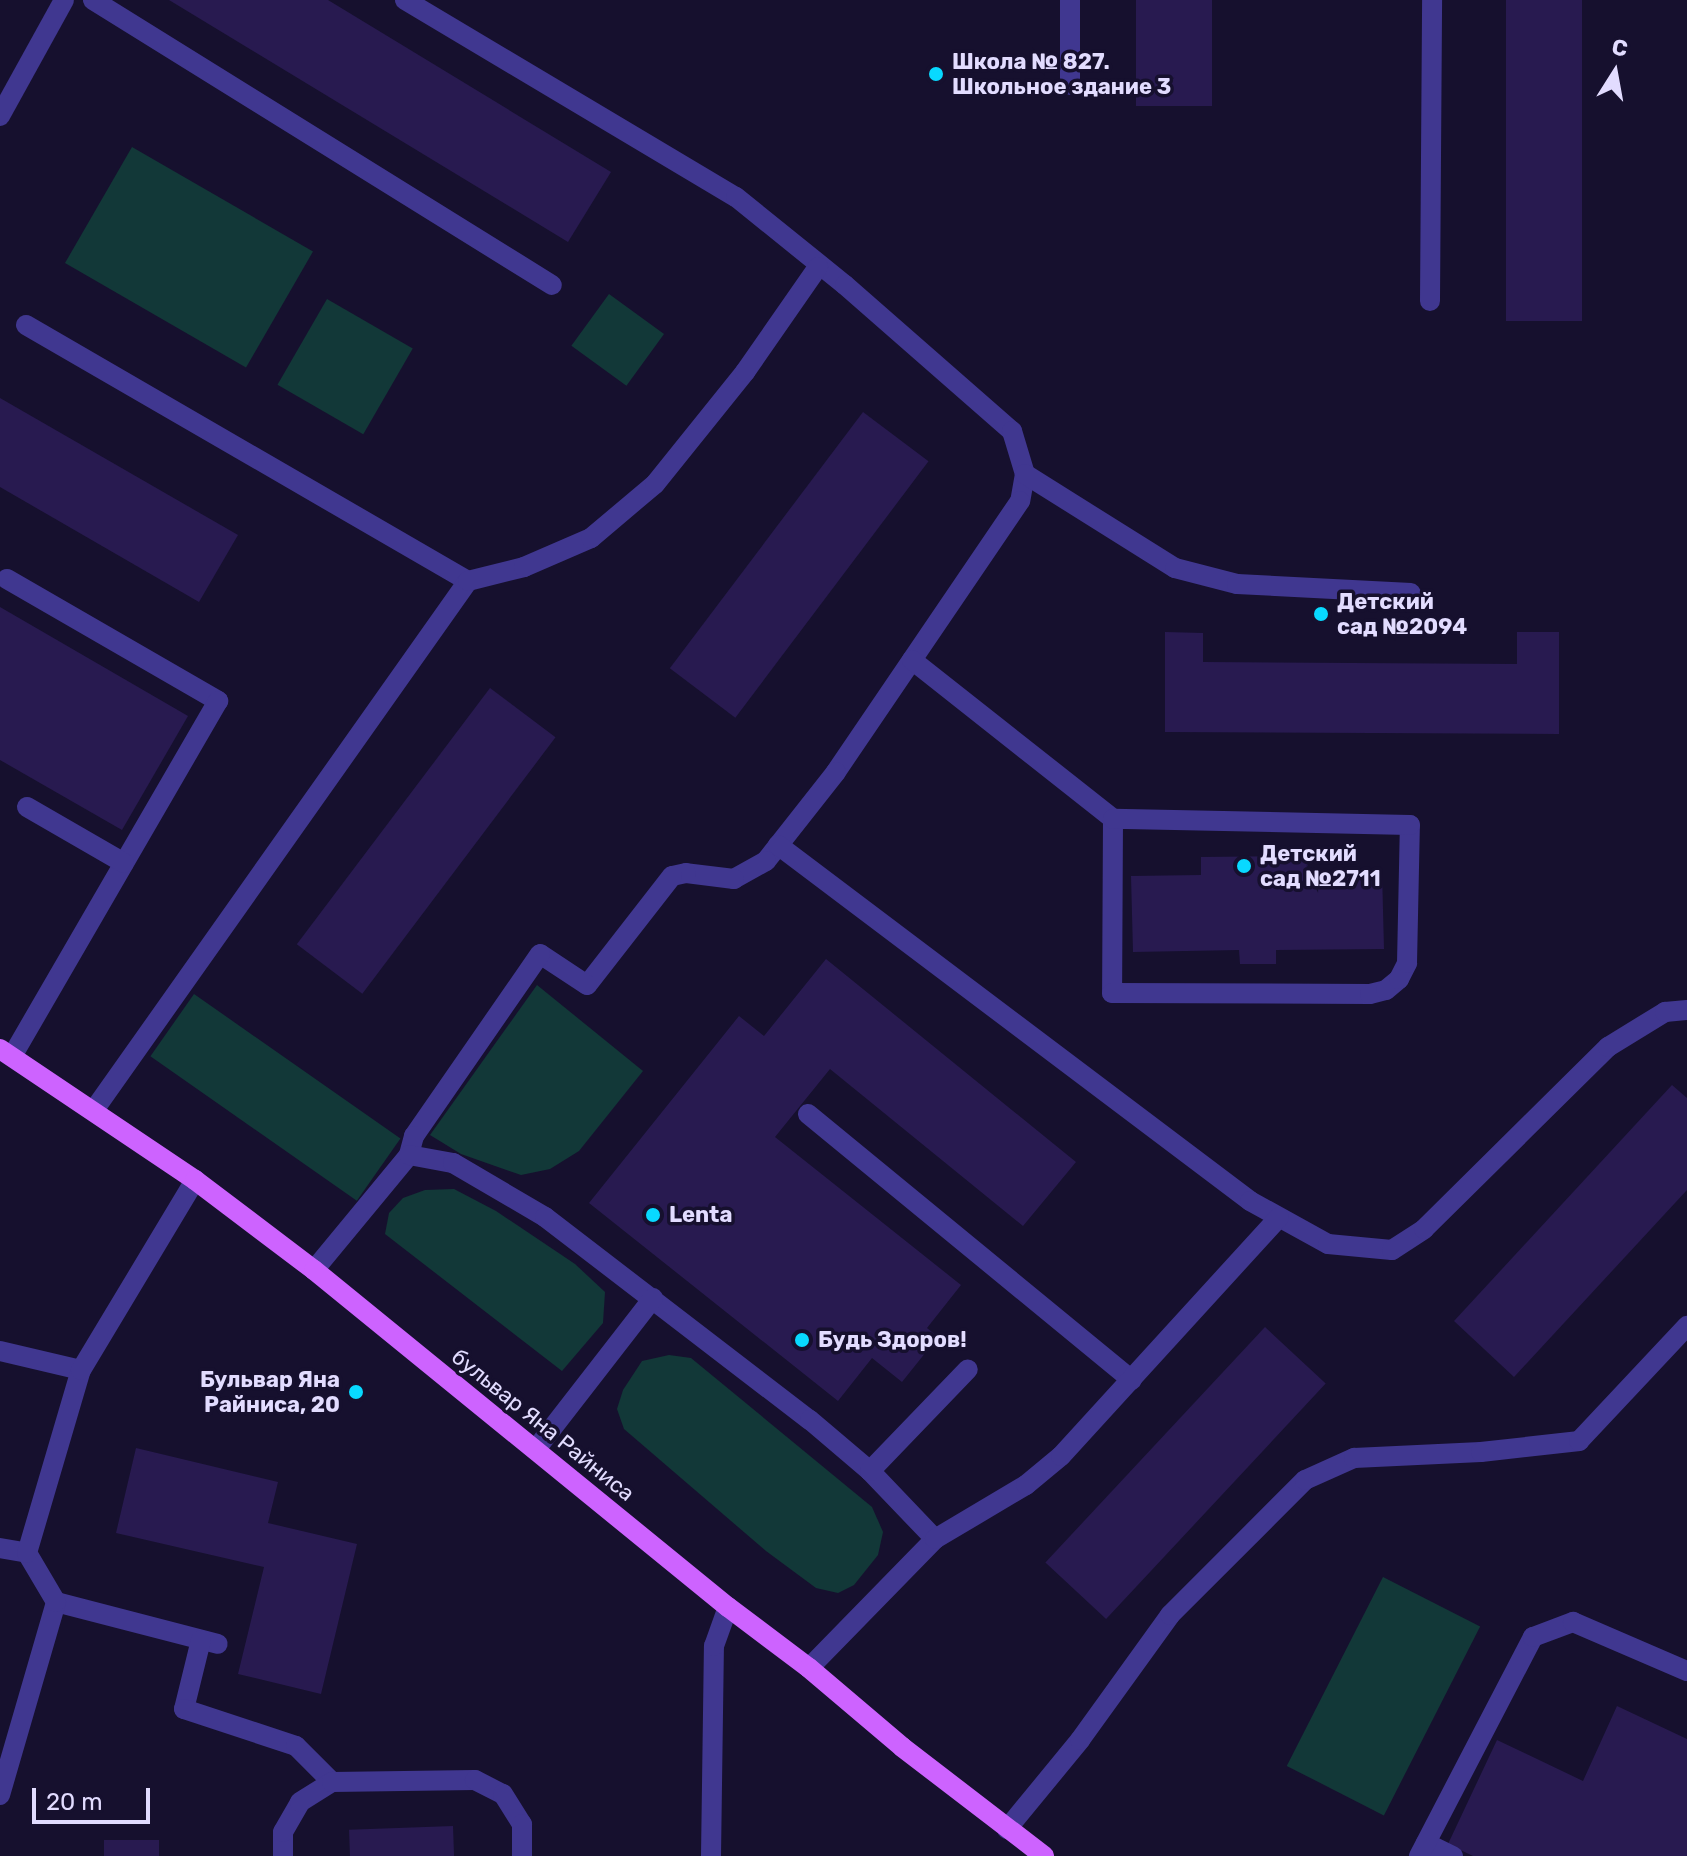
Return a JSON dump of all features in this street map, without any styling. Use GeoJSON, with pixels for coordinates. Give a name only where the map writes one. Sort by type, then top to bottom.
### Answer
{"type":"FeatureCollection","features":[{"type":"Feature","properties":{"kind":"main road","name":"бульвар Яна Райниса"},"geometry":{"type":"LineString","coordinates":[[6,1052],[195,1180],[314,1270],[728,1607],[809,1668],[902,1747],[1044,1856]]}},
{"type":"Feature","properties":{"kind":"street"},"geometry":{"type":"LineString","coordinates":[[0,116],[64,0]]}},
{"type":"Feature","properties":{"kind":"street"},"geometry":{"type":"LineString","coordinates":[[93,0],[552,285]]}},
{"type":"Feature","properties":{"kind":"street"},"geometry":{"type":"LineString","coordinates":[[314,1270],[409,1155],[414,1136],[540,954],[587,985],[672,876],[686,873],[734,879],[766,861],[836,772],[1020,501],[1025,474],[1012,431],[845,285],[818,267],[736,197],[405,0]]}},
{"type":"Feature","properties":{"kind":"street"},"geometry":{"type":"LineString","coordinates":[[1070,0],[1070,85]]}},
{"type":"Feature","properties":{"kind":"street"},"geometry":{"type":"LineString","coordinates":[[1430,301],[1432,0]]}},
{"type":"Feature","properties":{"kind":"street"},"geometry":{"type":"LineString","coordinates":[[94,1110],[468,581],[524,567],[591,538],[655,484],[745,372],[818,267]]}},
{"type":"Feature","properties":{"kind":"street"},"geometry":{"type":"LineString","coordinates":[[26,325],[468,581]]}},
{"type":"Feature","properties":{"kind":"street"},"geometry":{"type":"LineString","coordinates":[[1025,474],[1175,568],[1237,584],[1411,593]]}},
{"type":"Feature","properties":{"kind":"street"},"geometry":{"type":"LineString","coordinates":[[6,1052],[124,863],[218,701],[7,579]]}},
{"type":"Feature","properties":{"kind":"street"},"geometry":{"type":"LineString","coordinates":[[912,660],[1113,819],[1410,825],[1407,963],[1399,979],[1386,990],[1370,994],[1112,993],[1113,819]]}},
{"type":"Feature","properties":{"kind":"street"},"geometry":{"type":"LineString","coordinates":[[27,807],[124,863]]}},
{"type":"Feature","properties":{"kind":"street"},"geometry":{"type":"LineString","coordinates":[[778,845],[1250,1201],[1328,1244],[1392,1250],[1424,1229],[1608,1047],[1665,1012],[1687,1010]]}},
{"type":"Feature","properties":{"kind":"street"},"geometry":{"type":"LineString","coordinates":[[808,1114],[1132,1380]]}},
{"type":"Feature","properties":{"kind":"street"},"geometry":{"type":"LineString","coordinates":[[409,1155],[453,1163],[545,1217],[653,1298],[870,1471],[935,1539]]}},
{"type":"Feature","properties":{"kind":"street"},"geometry":{"type":"LineString","coordinates":[[195,1180],[81,1370],[27,1553],[56,1602],[210,1642],[184,1709],[296,1746],[332,1782]]}},
{"type":"Feature","properties":{"kind":"street"},"geometry":{"type":"LineString","coordinates":[[809,1668],[935,1539],[1026,1485],[1061,1456],[1279,1217]]}},
{"type":"Feature","properties":{"kind":"street"},"geometry":{"type":"LineString","coordinates":[[536,1449],[653,1298]]}},
{"type":"Feature","properties":{"kind":"street"},"geometry":{"type":"LineString","coordinates":[[1007,1829],[1080,1740],[1170,1615],[1305,1480],[1354,1458],[1481,1452],[1579,1441],[1687,1326]]}},
{"type":"Feature","properties":{"kind":"street"},"geometry":{"type":"LineString","coordinates":[[0,1351],[81,1370]]}},
{"type":"Feature","properties":{"kind":"street"},"geometry":{"type":"LineString","coordinates":[[870,1471],[968,1369]]}},
{"type":"Feature","properties":{"kind":"street"},"geometry":{"type":"LineString","coordinates":[[0,1548],[27,1553]]}},
{"type":"Feature","properties":{"kind":"street"},"geometry":{"type":"LineString","coordinates":[[0,1795],[56,1602]]}},
{"type":"Feature","properties":{"kind":"street"},"geometry":{"type":"LineString","coordinates":[[711,1856],[713,1660],[714,1646],[728,1607]]}},
{"type":"Feature","properties":{"kind":"street"},"geometry":{"type":"LineString","coordinates":[[1453,1856],[1423,1849],[1533,1637],[1573,1622],[1687,1671]]}},
{"type":"Feature","properties":{"kind":"street"},"geometry":{"type":"LineString","coordinates":[[283,1856],[283,1832],[300,1802],[332,1782],[475,1780],[503,1794],[522,1824],[522,1856]]}},
{"type":"Feature","properties":{"kind":"green space"},"geometry":{"type":"Polygon","coordinates":[[[132,147],[313,251],[246,368],[65,263],[132,147]]]}},
{"type":"Feature","properties":{"kind":"green space"},"geometry":{"type":"Polygon","coordinates":[[[609,294],[664,334],[626,386],[571,346],[609,294]]]}},
{"type":"Feature","properties":{"kind":"green space"},"geometry":{"type":"Polygon","coordinates":[[[327,299],[413,348],[363,434],[278,385],[327,299]]]}},
{"type":"Feature","properties":{"kind":"green space"},"geometry":{"type":"Polygon","coordinates":[[[537,985],[643,1071],[579,1151],[550,1169],[521,1175],[461,1154],[430,1135],[537,985]]]}},
{"type":"Feature","properties":{"kind":"green space"},"geometry":{"type":"Polygon","coordinates":[[[194,994],[400,1139],[357,1201],[150,1056],[194,994]]]}},
{"type":"Feature","properties":{"kind":"green space"},"geometry":{"type":"Polygon","coordinates":[[[454,1189],[496,1211],[575,1264],[605,1292],[603,1323],[562,1371],[385,1234],[389,1213],[403,1198],[425,1190],[454,1189]]]}},
{"type":"Feature","properties":{"kind":"green space"},"geometry":{"type":"Polygon","coordinates":[[[669,1355],[691,1358],[872,1507],[883,1532],[878,1555],[854,1585],[838,1593],[816,1588],[766,1551],[624,1429],[617,1409],[623,1390],[642,1361],[669,1355]]]}},
{"type":"Feature","properties":{"kind":"green space"},"geometry":{"type":"Polygon","coordinates":[[[1383,1577],[1480,1626],[1384,1815],[1287,1766],[1383,1577]]]}},
{"type":"Feature","properties":{"kind":"building"},"geometry":{"type":"Polygon","coordinates":[[[169,0],[328,0],[611,172],[568,242],[169,0]]]}},
{"type":"Feature","properties":{"kind":"building"},"geometry":{"type":"Polygon","coordinates":[[[1136,0],[1212,0],[1212,106],[1136,106],[1136,0]]]}},
{"type":"Feature","properties":{"kind":"building"},"geometry":{"type":"Polygon","coordinates":[[[1506,0],[1582,0],[1582,321],[1506,321],[1506,0]]]}},
{"type":"Feature","properties":{"kind":"building"},"geometry":{"type":"Polygon","coordinates":[[[0,398],[238,535],[199,602],[0,487],[0,398]]]}},
{"type":"Feature","properties":{"kind":"building"},"geometry":{"type":"Polygon","coordinates":[[[863,412],[928,461],[735,718],[670,668],[863,412]]]}},
{"type":"Feature","properties":{"kind":"building"},"geometry":{"type":"Polygon","coordinates":[[[0,607],[188,716],[122,830],[0,760],[0,607]]]}},
{"type":"Feature","properties":{"kind":"building"},"geometry":{"type":"Polygon","coordinates":[[[1165,632],[1203,633],[1203,662],[1517,664],[1517,632],[1559,632],[1559,734],[1165,732],[1165,632]]]}},
{"type":"Feature","properties":{"kind":"building"},"geometry":{"type":"Polygon","coordinates":[[[490,688],[555,737],[362,994],[297,944],[490,688]]]}},
{"type":"Feature","properties":{"kind":"building"},"geometry":{"type":"Polygon","coordinates":[[[1307,856],[1308,872],[1382,871],[1384,949],[1276,950],[1276,964],[1240,964],[1239,950],[1133,952],[1131,876],[1201,875],[1201,857],[1307,856]]]}},
{"type":"Feature","properties":{"kind":"building"},"geometry":{"type":"Polygon","coordinates":[[[826,959],[1076,1162],[1023,1226],[830,1069],[775,1137],[961,1285],[927,1328],[938,1337],[902,1382],[872,1358],[838,1401],[589,1203],[739,1016],[764,1036],[826,959]]]}},
{"type":"Feature","properties":{"kind":"building"},"geometry":{"type":"Polygon","coordinates":[[[1672,1085],[1687,1098],[1687,1190],[1514,1377],[1454,1321],[1672,1085]]]}},
{"type":"Feature","properties":{"kind":"building"},"geometry":{"type":"Polygon","coordinates":[[[1265,1327],[1326,1384],[1106,1619],[1045,1562],[1265,1327]]]}},
{"type":"Feature","properties":{"kind":"building"},"geometry":{"type":"Polygon","coordinates":[[[136,1448],[278,1482],[268,1523],[357,1544],[321,1694],[238,1674],[264,1567],[116,1533],[136,1448]]]}},
{"type":"Feature","properties":{"kind":"building"},"geometry":{"type":"Polygon","coordinates":[[[1617,1706],[1687,1739],[1687,1856],[1473,1856],[1448,1844],[1497,1740],[1583,1781],[1617,1706]]]}},
{"type":"Feature","properties":{"kind":"building"},"geometry":{"type":"Polygon","coordinates":[[[453,1826],[454,1856],[350,1856],[349,1830],[453,1826]]]}},
{"type":"Feature","properties":{"kind":"building"},"geometry":{"type":"Polygon","coordinates":[[[104,1840],[159,1840],[159,1856],[104,1856],[104,1840]]]}},
{"type":"Feature","properties":{"kind":"place","name":"Школа № 827. Школьное здание 3"},"geometry":{"type":"Point","coordinates":[936,74]}},
{"type":"Feature","properties":{"kind":"place","name":"Детский сад №2094"},"geometry":{"type":"Point","coordinates":[1321,614]}},
{"type":"Feature","properties":{"kind":"place","name":"Детский сад №2711"},"geometry":{"type":"Point","coordinates":[1244,866]}},
{"type":"Feature","properties":{"kind":"place","name":"Lenta"},"geometry":{"type":"Point","coordinates":[653,1215]}},
{"type":"Feature","properties":{"kind":"place","name":"Будь Здоров!"},"geometry":{"type":"Point","coordinates":[802,1340]}},
{"type":"Feature","properties":{"kind":"place","name":"Бульвар Яна Райниса, 20"},"geometry":{"type":"Point","coordinates":[356,1392]}}]}
